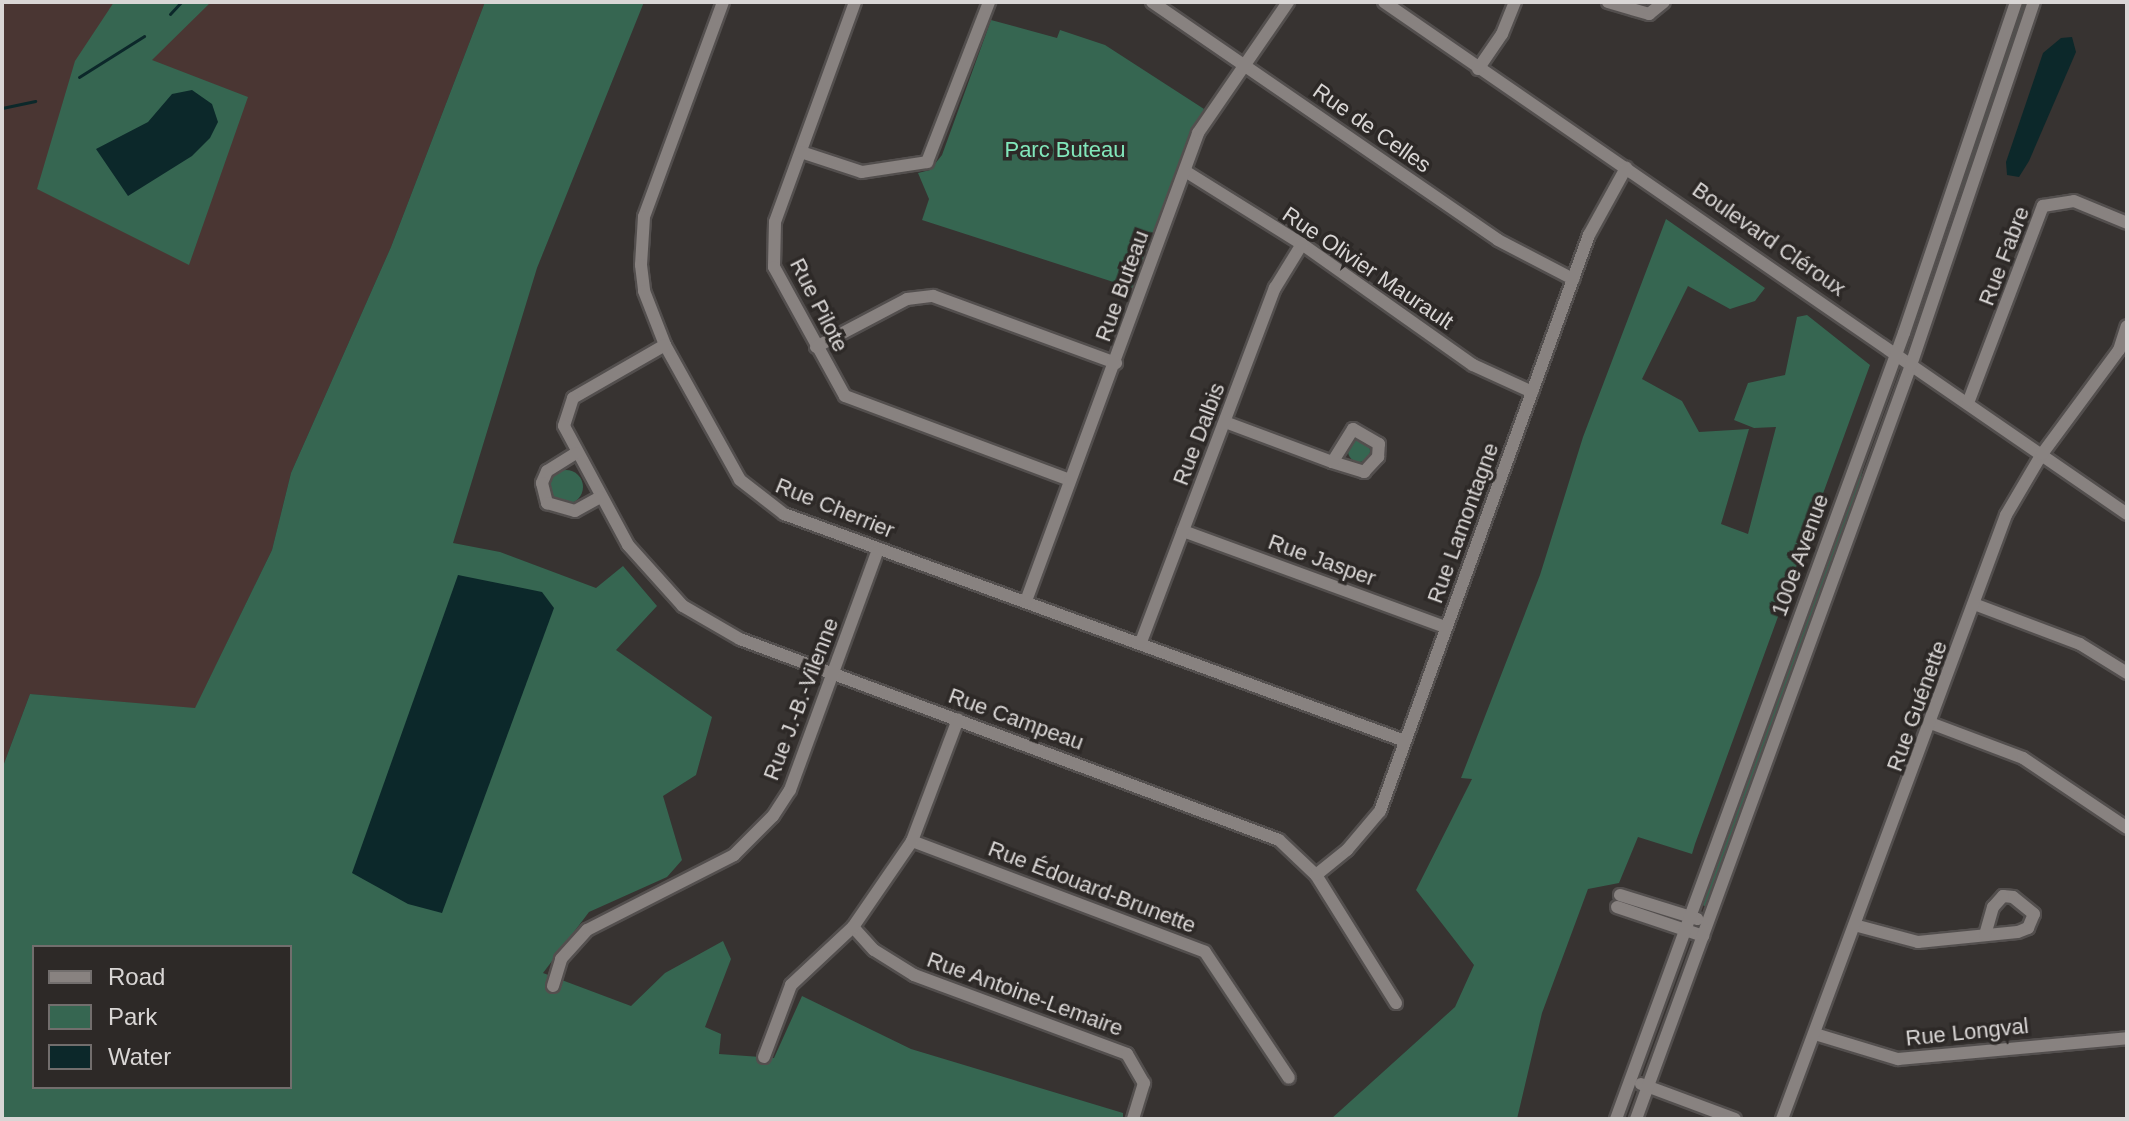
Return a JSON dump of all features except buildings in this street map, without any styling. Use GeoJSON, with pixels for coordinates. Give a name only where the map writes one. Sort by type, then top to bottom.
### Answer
{"type":"FeatureCollection","features":[{"type":"Feature","properties":{"kind":"street","name":"Rue Cherrier"},"geometry":{"type":"LineString","coordinates":[[723,2],[644,217],[644,291],[665,345],[740,480],[760,500],[878,549],[1141,642],[1405,741]]}},
{"type":"Feature","properties":{"kind":"street","name":"Rue Pilote"},"geometry":{"type":"LineString","coordinates":[[855,2],[775,222],[774,267],[838,386],[854,401],[1070,480]]}},
{"type":"Feature","properties":{"kind":"street"},"geometry":{"type":"LineString","coordinates":[[801,152],[862,172],[927,162],[989,2]]}},
{"type":"Feature","properties":{"kind":"street","name":"Rue de Celles"},"geometry":{"type":"LineString","coordinates":[[1152,2],[1498,240],[1573,279]]}},
{"type":"Feature","properties":{"kind":"street","name":"Rue Buteau"},"geometry":{"type":"LineString","coordinates":[[1026,601],[1207,117],[1288,2]]}},
{"type":"Feature","properties":{"kind":"street","name":"Boulevard Cléroux"},"geometry":{"type":"LineString","coordinates":[[1384,2],[2127,514]]}},
{"type":"Feature","properties":{"kind":"street"},"geometry":{"type":"LineString","coordinates":[[1478,69],[1502,34],[1515,2]]}},
{"type":"Feature","properties":{"kind":"street"},"geometry":{"type":"LineString","coordinates":[[1608,2],[1649,14],[1664,2]]}},
{"type":"Feature","properties":{"kind":"street","name":"100e Avenue"},"geometry":{"type":"LineString","coordinates":[[1616,1119],[1895,354],[2016,2]]}},
{"type":"Feature","properties":{"kind":"street","name":"100e Avenue"},"geometry":{"type":"LineString","coordinates":[[1636,1119],[1911,365],[2034,2]]}},
{"type":"Feature","properties":{"kind":"street","name":"Rue Lamontagne"},"geometry":{"type":"LineString","coordinates":[[1316,875],[1347,850],[1380,811],[1573,279],[1603,205],[1626,168]]}},
{"type":"Feature","properties":{"kind":"street","name":"Rue Olivier Maurault"},"geometry":{"type":"LineString","coordinates":[[1185,171],[1302,244],[1473,365],[1532,392]]}},
{"type":"Feature","properties":{"kind":"street","name":"Rue Fabre"},"geometry":{"type":"LineString","coordinates":[[1968,403],[2043,206],[2074,201],[2127,223]]}},
{"type":"Feature","properties":{"kind":"street","name":"Rue Dalbis"},"geometry":{"type":"LineString","coordinates":[[1141,642],[1275,288],[1302,244]]}},
{"type":"Feature","properties":{"kind":"street"},"geometry":{"type":"LineString","coordinates":[[816,347],[907,299],[933,296],[1116,363]]}},
{"type":"Feature","properties":{"kind":"street","name":"Rue Guénette"},"geometry":{"type":"LineString","coordinates":[[1782,1119],[1933,724],[2006,515],[2042,454],[2123,353],[2127,326]]}},
{"type":"Feature","properties":{"kind":"street","name":"Rue Campeau"},"geometry":{"type":"LineString","coordinates":[[665,345],[573,398],[564,426],[600,497],[646,569],[683,606],[740,639],[1255,828],[1279,840],[1316,875],[1396,1003]]}},
{"type":"Feature","properties":{"kind":"street"},"geometry":{"type":"LineString","coordinates":[[1225,422],[1332,462]]}},
{"type":"Feature","properties":{"kind":"street"},"geometry":{"type":"LineString","coordinates":[[576,453],[547,471],[542,483],[547,503],[575,511],[600,497]]}},
{"type":"Feature","properties":{"kind":"street","name":"Rue Jasper"},"geometry":{"type":"LineString","coordinates":[[1183,531],[1446,627]]}},
{"type":"Feature","properties":{"kind":"street","name":"Rue J.-B.-Vilenne"},"geometry":{"type":"LineString","coordinates":[[553,986],[561,959],[603,918],[710,870],[755,838],[790,790],[878,549]]}},
{"type":"Feature","properties":{"kind":"street"},"geometry":{"type":"LineString","coordinates":[[1974,604],[2094,650],[2127,673]]}},
{"type":"Feature","properties":{"kind":"street"},"geometry":{"type":"LineString","coordinates":[[764,1057],[791,985],[853,927],[912,841],[958,719]]}},
{"type":"Feature","properties":{"kind":"street"},"geometry":{"type":"LineString","coordinates":[[1933,724],[2023,758],[2127,828]]}},
{"type":"Feature","properties":{"kind":"street","name":"Rue Édouard-Brunette"},"geometry":{"type":"LineString","coordinates":[[912,841],[1205,952],[1289,1078]]}},
{"type":"Feature","properties":{"kind":"street"},"geometry":{"type":"LineString","coordinates":[[1619,901],[1705,929]]}},
{"type":"Feature","properties":{"kind":"street"},"geometry":{"type":"LineString","coordinates":[[1858,926],[1905,942],[1985,935]]}},
{"type":"Feature","properties":{"kind":"street","name":"Rue Antoine-Lemaire"},"geometry":{"type":"LineString","coordinates":[[853,927],[874,950],[914,975],[1133,1058],[1144,1083],[1133,1119]]}},
{"type":"Feature","properties":{"kind":"street"},"geometry":{"type":"LineString","coordinates":[[2125,1038],[2127,1024]]}},
{"type":"Feature","properties":{"kind":"street","name":"Rue Longval"},"geometry":{"type":"LineString","coordinates":[[1815,1034],[1898,1059],[2125,1038]]}},
{"type":"Feature","properties":{"kind":"street"},"geometry":{"type":"LineString","coordinates":[[1631,1080],[1735,1119]]}},
{"type":"Feature","properties":{"kind":"shaded area"},"geometry":{"type":"Polygon","coordinates":[[[2,2],[485,2],[391,247],[291,473],[272,550],[195,709],[30,694],[2,769],[2,2]]]}},
{"type":"Feature","properties":{"kind":"green space"},"geometry":{"type":"Polygon","coordinates":[[[114,2],[211,2],[152,60],[248,97],[189,265],[37,189],[75,61],[114,2]]]}},
{"type":"Feature","properties":{"kind":"green space"},"geometry":{"type":"Polygon","coordinates":[[[485,2],[644,2],[537,268],[453,543],[500,552],[596,588],[623,566],[657,606],[616,650],[712,717],[696,775],[663,796],[682,860],[667,877],[589,912],[543,973],[631,1006],[665,973],[723,941],[731,959],[705,1027],[721,1034],[719,1054],[774,1058],[802,996],[911,1049],[1123,1113],[1123,1119],[2,1119],[2,769],[30,694],[195,708],[272,550],[291,473],[391,247],[485,2]]]}},
{"type":"Feature","properties":{"kind":"green space"},"geometry":{"type":"Polygon","coordinates":[[[2021,2],[2029,2],[1950,237],[1973,141],[2021,2]]]}},
{"type":"Feature","properties":{"kind":"green space","name":"Parc Buteau"},"geometry":{"type":"Polygon","coordinates":[[[991,20],[1057,38],[1060,30],[1105,45],[1204,109],[1135,289],[922,220],[929,199],[918,173],[930,170],[942,155],[991,20]]]}},
{"type":"Feature","properties":{"kind":"green space"},"geometry":{"type":"Polygon","coordinates":[[[1666,219],[1765,288],[1755,301],[1730,309],[1688,286],[1642,379],[1682,401],[1699,432],[1749,429],[1721,524],[1748,534],[1776,427],[1754,428],[1734,420],[1748,383],[1785,375],[1797,317],[1807,315],[1870,365],[1692,854],[1638,837],[1619,883],[1588,889],[1542,1013],[1517,1119],[1331,1119],[1455,1007],[1474,965],[1416,890],[1472,779],[1461,778],[1540,575],[1583,437],[1666,219]]]}},
{"type":"Feature","properties":{"kind":"green space"},"geometry":{"type":"Polygon","coordinates":[[[1359,440],[1367,443],[1370,451],[1367,459],[1359,462],[1351,459],[1348,451],[1351,443],[1359,440]]]}},
{"type":"Feature","properties":{"kind":"green space"},"geometry":{"type":"Polygon","coordinates":[[[1868,447],[1857,495],[1707,907],[1700,904],[1868,447]]]}},
{"type":"Feature","properties":{"kind":"green space"},"geometry":{"type":"Polygon","coordinates":[[[566,470],[578,475],[583,487],[578,499],[566,504],[554,499],[549,487],[554,475],[566,470]]]}},
{"type":"Feature","properties":{"kind":"water"},"geometry":{"type":"Polygon","coordinates":[[[2072,37],[2076,52],[2029,161],[2019,177],[2007,175],[2006,162],[2043,53],[2061,38],[2072,37]]]}},
{"type":"Feature","properties":{"kind":"water"},"geometry":{"type":"Polygon","coordinates":[[[192,90],[212,104],[218,122],[210,138],[192,156],[128,196],[96,149],[148,122],[172,94],[192,90]]]}},
{"type":"Feature","properties":{"kind":"water"},"geometry":{"type":"Polygon","coordinates":[[[458,575],[542,592],[554,608],[442,913],[408,904],[352,873],[458,575]]]}},
{"type":"Feature","properties":{"kind":"waterway"},"geometry":{"type":"LineString","coordinates":[[170,14],[181,2]]}},
{"type":"Feature","properties":{"kind":"waterway"},"geometry":{"type":"LineString","coordinates":[[79,77],[144,36]]}},
{"type":"Feature","properties":{"kind":"waterway"},"geometry":{"type":"LineString","coordinates":[[2,108],[35,101]]}}]}
